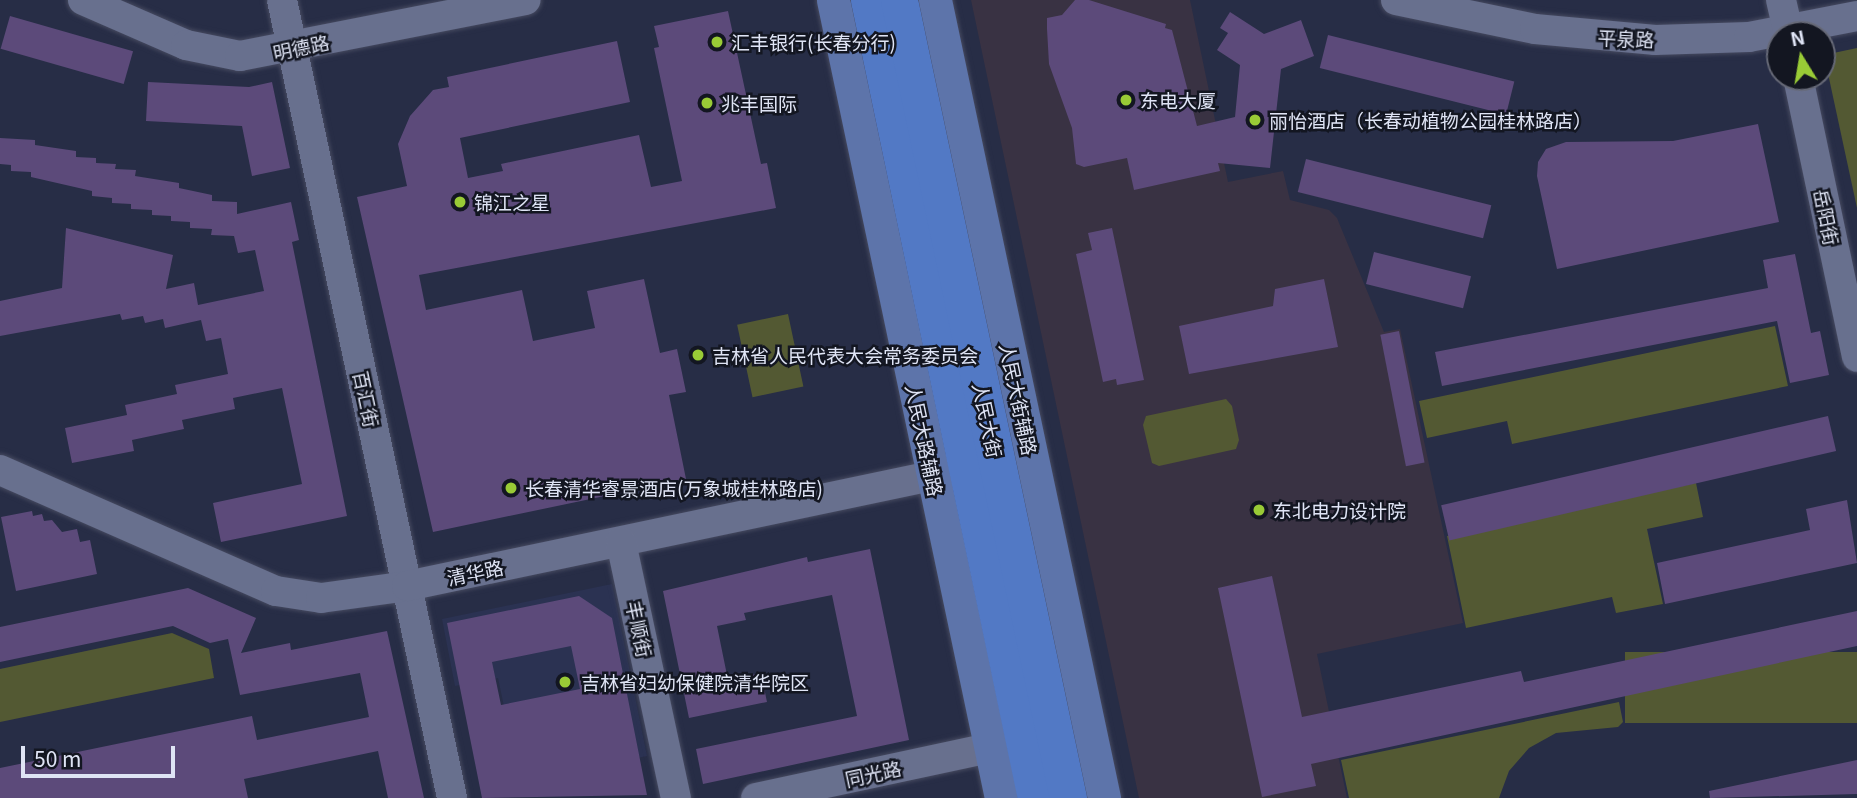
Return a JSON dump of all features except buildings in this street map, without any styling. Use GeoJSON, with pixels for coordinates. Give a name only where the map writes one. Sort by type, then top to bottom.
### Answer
{"type":"FeatureCollection","features":[{"type":"Feature","properties":{"kind":"main road","name":"人民大路辅路"},"geometry":{"type":"LineString","coordinates":[[833,0],[950,472],[990,748],[1001,798]]}},
{"type":"Feature","properties":{"kind":"main road","name":"人民大街"},"geometry":{"type":"LineString","coordinates":[[869,0],[950,472],[1037,798]]}},
{"type":"Feature","properties":{"kind":"main road","name":"人民大街"},"geometry":{"type":"LineString","coordinates":[[899,0],[1068,798]]}},
{"type":"Feature","properties":{"kind":"main road","name":"人民大街辅路"},"geometry":{"type":"LineString","coordinates":[[935,0],[1104,798]]}},
{"type":"Feature","properties":{"kind":"street","name":"明德路"},"geometry":{"type":"LineString","coordinates":[[83,0],[186,45],[217,54],[262,55],[526,0]]}},
{"type":"Feature","properties":{"kind":"street","name":"百汇街"},"geometry":{"type":"LineString","coordinates":[[282,0],[452,798]]}},
{"type":"Feature","properties":{"kind":"street","name":"平泉路"},"geometry":{"type":"LineString","coordinates":[[1396,0],[1595,37],[1706,40],[1766,35]]}},
{"type":"Feature","properties":{"kind":"street"},"geometry":{"type":"LineString","coordinates":[[1782,0],[1786,21]]}},
{"type":"Feature","properties":{"kind":"street","name":"平泉路"},"geometry":{"type":"LineString","coordinates":[[1836,21],[1857,16]]}},
{"type":"Feature","properties":{"kind":"street","name":"岳阳街"},"geometry":{"type":"LineString","coordinates":[[1801,91],[1857,357]]}},
{"type":"Feature","properties":{"kind":"street","name":"清华路"},"geometry":{"type":"LineString","coordinates":[[0,470],[276,591],[321,598],[407,586],[950,472]]}},
{"type":"Feature","properties":{"kind":"street","name":"丰顺街"},"geometry":{"type":"LineString","coordinates":[[621,542],[676,798]]}},
{"type":"Feature","properties":{"kind":"street","name":"同光路"},"geometry":{"type":"LineString","coordinates":[[756,798],[990,748]]}},
{"type":"Feature","properties":{"kind":"shaded area","name":"东北电力设计院"},"geometry":{"type":"Polygon","coordinates":[[[971,0],[1190,0],[1228,182],[1283,171],[1290,200],[1329,210],[1337,218],[1384,332],[1400,329],[1463,623],[1317,654],[1347,798],[1139,798],[971,0]]]}},
{"type":"Feature","properties":{"kind":"shaded area","name":"吉林省妇幼保健院清华院区"},"geometry":{"type":"Polygon","coordinates":[[[612,584],[647,756],[520,782],[498,678],[455,686],[442,619],[612,584]]]}},
{"type":"Feature","properties":{"kind":"green space"},"geometry":{"type":"Polygon","coordinates":[[[1857,48],[1857,208],[1832,91],[1836,91],[1836,52],[1857,48]]]}},
{"type":"Feature","properties":{"kind":"green space"},"geometry":{"type":"Polygon","coordinates":[[[788,314],[803,386],[753,397],[737,325],[788,314]]]}},
{"type":"Feature","properties":{"kind":"green space"},"geometry":{"type":"Polygon","coordinates":[[[1775,326],[1788,386],[1512,444],[1507,421],[1427,438],[1419,401],[1775,326]]]}},
{"type":"Feature","properties":{"kind":"green space"},"geometry":{"type":"Polygon","coordinates":[[[1226,399],[1232,406],[1239,440],[1236,449],[1159,466],[1152,463],[1143,425],[1146,416],[1226,399]]]}},
{"type":"Feature","properties":{"kind":"green space"},"geometry":{"type":"Polygon","coordinates":[[[1696,483],[1703,517],[1647,529],[1663,604],[1616,613],[1612,597],[1466,628],[1447,536],[1696,483]]]}},
{"type":"Feature","properties":{"kind":"green space"},"geometry":{"type":"Polygon","coordinates":[[[172,633],[209,649],[214,678],[0,722],[0,669],[172,633]]]}},
{"type":"Feature","properties":{"kind":"green space"},"geometry":{"type":"Polygon","coordinates":[[[1625,652],[1857,652],[1857,723],[1625,723],[1625,652]]]}},
{"type":"Feature","properties":{"kind":"green space"},"geometry":{"type":"Polygon","coordinates":[[[1619,702],[1623,722],[1618,727],[1556,733],[1529,748],[1509,771],[1499,798],[1349,798],[1341,760],[1619,702]]]}},
{"type":"Feature","properties":{"kind":"place","name":"汇丰银行(长春分行)"},"geometry":{"type":"Point","coordinates":[717,42]}},
{"type":"Feature","properties":{"kind":"place","name":"东电大厦"},"geometry":{"type":"Point","coordinates":[1126,100]}},
{"type":"Feature","properties":{"kind":"place","name":"兆丰国际"},"geometry":{"type":"Point","coordinates":[707,103]}},
{"type":"Feature","properties":{"kind":"place","name":"丽怡酒店（长春动植物公园桂林路店）"},"geometry":{"type":"Point","coordinates":[1255,120]}},
{"type":"Feature","properties":{"kind":"place","name":"锦江之星"},"geometry":{"type":"Point","coordinates":[460,202]}},
{"type":"Feature","properties":{"kind":"place","name":"吉林省人民代表大会常务委员会"},"geometry":{"type":"Point","coordinates":[698,355]}},
{"type":"Feature","properties":{"kind":"place","name":"长春清华睿景酒店(万象城桂林路店)"},"geometry":{"type":"Point","coordinates":[511,488]}},
{"type":"Feature","properties":{"kind":"place","name":"东北电力设计院"},"geometry":{"type":"Point","coordinates":[1259,510]}},
{"type":"Feature","properties":{"kind":"place","name":"吉林省妇幼保健院清华院区"},"geometry":{"type":"Point","coordinates":[565,682]}}]}
